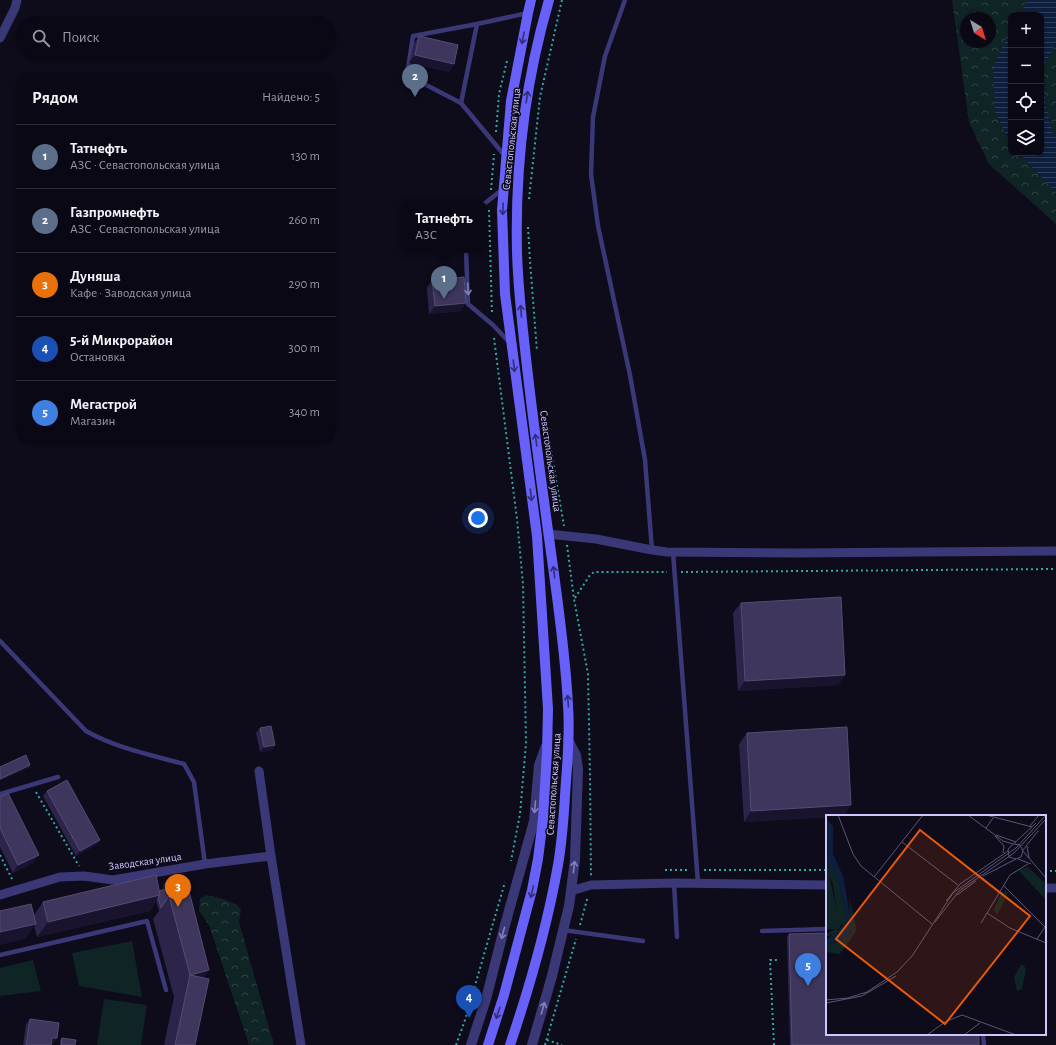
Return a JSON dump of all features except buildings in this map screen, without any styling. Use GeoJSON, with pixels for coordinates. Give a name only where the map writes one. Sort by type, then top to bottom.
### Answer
{"type":"FeatureCollection","features":[{"type":"Feature","properties":{"kind":"main road","name":"Севастопольская улица"},"geometry":{"type":"LineString","coordinates":[[488,1045],[504,995],[532,890],[543,819],[548,742],[548,709],[536,536],[505,294],[502,210],[511,101],[528,13],[532,0]]}},
{"type":"Feature","properties":{"kind":"main road","name":"Севастопольская улица"},"geometry":{"type":"LineString","coordinates":[[510,1045],[533,975],[546,926],[564,821],[568,740],[569,708],[565,656],[532,410],[522,319],[517,253],[517,195],[522,132],[529,86],[549,0]]}},
{"type":"Feature","properties":{"kind":"street"},"geometry":{"type":"LineString","coordinates":[[0,38],[15,8],[17,0]]}},
{"type":"Feature","properties":{"kind":"street"},"geometry":{"type":"LineString","coordinates":[[548,534],[596,539],[652,550],[673,552],[796,554],[1056,551]]}},
{"type":"Feature","properties":{"kind":"street"},"geometry":{"type":"LineString","coordinates":[[532,1045],[552,976],[563,930],[571,890],[575,859],[578,769],[576,755],[568,740]]}},
{"type":"Feature","properties":{"kind":"street"},"geometry":{"type":"LineString","coordinates":[[471,1045],[486,999],[534,821],[539,765],[548,742]]}},
{"type":"Feature","properties":{"kind":"street"},"geometry":{"type":"LineString","coordinates":[[259,771],[300,1045]]}},
{"type":"Feature","properties":{"kind":"street","name":"Заводская улица"},"geometry":{"type":"LineString","coordinates":[[0,895],[60,877],[84,876],[113,880],[205,864],[271,856]]}},
{"type":"Feature","properties":{"kind":"street"},"geometry":{"type":"LineString","coordinates":[[571,890],[591,885],[674,883],[826,885]]}},
{"type":"Feature","properties":{"kind":"lane"},"geometry":{"type":"LineString","coordinates":[[625,0],[606,56],[593,117],[591,174],[598,226],[630,375],[645,460],[652,550]]}},
{"type":"Feature","properties":{"kind":"lane"},"geometry":{"type":"LineString","coordinates":[[506,157],[461,103],[407,75],[413,36],[528,13]]}},
{"type":"Feature","properties":{"kind":"lane"},"geometry":{"type":"LineString","coordinates":[[461,103],[477,24]]}},
{"type":"Feature","properties":{"kind":"lane"},"geometry":{"type":"LineString","coordinates":[[487,202],[504,188]]}},
{"type":"Feature","properties":{"kind":"lane"},"geometry":{"type":"LineString","coordinates":[[466,253],[468,304],[493,325],[512,345]]}},
{"type":"Feature","properties":{"kind":"lane"},"geometry":{"type":"LineString","coordinates":[[673,552],[698,883]]}},
{"type":"Feature","properties":{"kind":"lane"},"geometry":{"type":"LineString","coordinates":[[0,641],[86,731],[114,744],[184,764],[194,782],[205,864]]}},
{"type":"Feature","properties":{"kind":"lane"},"geometry":{"type":"LineString","coordinates":[[0,794],[58,777]]}},
{"type":"Feature","properties":{"kind":"lane"},"geometry":{"type":"LineString","coordinates":[[674,883],[677,937]]}},
{"type":"Feature","properties":{"kind":"lane"},"geometry":{"type":"LineString","coordinates":[[0,955],[147,921],[166,990]]}},
{"type":"Feature","properties":{"kind":"lane"},"geometry":{"type":"LineString","coordinates":[[762,931],[826,929]]}},
{"type":"Feature","properties":{"kind":"lane"},"geometry":{"type":"LineString","coordinates":[[563,930],[643,941]]}},
{"type":"Feature","properties":{"kind":"lane"},"geometry":{"type":"LineString","coordinates":[[983,1035],[984,1045]]}},
{"type":"Feature","properties":{"kind":"path"},"geometry":{"type":"LineString","coordinates":[[529,202],[540,97],[562,0]]}},
{"type":"Feature","properties":{"kind":"path"},"geometry":{"type":"LineString","coordinates":[[496,132],[499,94],[508,57]]}},
{"type":"Feature","properties":{"kind":"path"},"geometry":{"type":"LineString","coordinates":[[494,147],[489,208],[493,325],[517,519],[523,584],[526,743],[520,814],[511,862]]}},
{"type":"Feature","properties":{"kind":"path"},"geometry":{"type":"LineString","coordinates":[[528,224],[537,353]]}},
{"type":"Feature","properties":{"kind":"path"},"geometry":{"type":"LineString","coordinates":[[544,414],[565,536],[574,599],[588,674],[591,885],[545,1045]]}},
{"type":"Feature","properties":{"kind":"path"},"geometry":{"type":"LineString","coordinates":[[574,599],[590,574],[594,572],[1056,569]]}},
{"type":"Feature","properties":{"kind":"path"},"geometry":{"type":"LineString","coordinates":[[32,784],[84,876]]}},
{"type":"Feature","properties":{"kind":"path"},"geometry":{"type":"LineString","coordinates":[[0,856],[17,890]]}},
{"type":"Feature","properties":{"kind":"path"},"geometry":{"type":"LineString","coordinates":[[665,870],[826,870]]}},
{"type":"Feature","properties":{"kind":"path"},"geometry":{"type":"LineString","coordinates":[[456,1045],[465,1020],[507,876]]}},
{"type":"Feature","properties":{"kind":"path"},"geometry":{"type":"LineString","coordinates":[[774,1045],[770,960],[780,960]]}},
{"type":"Feature","properties":{"kind":"path"},"geometry":{"type":"LineString","coordinates":[[547,1040],[562,1045]]}},
{"type":"Feature","properties":{"kind":"green space"},"geometry":{"type":"Polygon","coordinates":[[[952,0],[1028,0],[1021,12],[1008,12],[1008,36],[995,112],[1008,138],[1008,156],[1022,156],[1056,193],[1056,224],[989,164],[969,122],[952,0]]]}},
{"type":"Feature","properties":{"kind":"green space"},"geometry":{"type":"Polygon","coordinates":[[[1056,43],[1056,138],[1053,134],[1046,106],[1044,66],[1056,43]]]}},
{"type":"Feature","properties":{"kind":"green space"},"geometry":{"type":"Polygon","coordinates":[[[206,895],[236,904],[241,910],[239,922],[274,1045],[249,1045],[209,925],[199,911],[200,899],[206,895]]]}},
{"type":"Feature","properties":{"kind":"green space"},"geometry":{"type":"Polygon","coordinates":[[[132,941],[142,997],[79,986],[72,953],[132,941]]]}},
{"type":"Feature","properties":{"kind":"green space"},"geometry":{"type":"Polygon","coordinates":[[[33,960],[41,991],[0,996],[0,968],[33,960]]]}},
{"type":"Feature","properties":{"kind":"green space"},"geometry":{"type":"Polygon","coordinates":[[[104,999],[147,1005],[141,1045],[97,1045],[104,999]]]}},
{"type":"Feature","properties":{"kind":"water"},"geometry":{"type":"Polygon","coordinates":[[[1028,0],[1056,0],[1056,43],[1044,66],[1044,12],[1021,12],[1028,0]]]}},
{"type":"Feature","properties":{"kind":"water"},"geometry":{"type":"Polygon","coordinates":[[[1008,34],[1008,138],[995,112],[993,68],[1008,34]]]}},
{"type":"Feature","properties":{"kind":"water"},"geometry":{"type":"Polygon","coordinates":[[[1044,81],[1046,106],[1053,134],[1056,138],[1056,193],[1022,156],[1044,156],[1044,81]]]}},
{"type":"Feature","properties":{"kind":"place","name":"Газпромнефть"},"geometry":{"type":"Point","coordinates":[415,97]}},
{"type":"Feature","properties":{"kind":"place","name":"Татнефть"},"geometry":{"type":"Point","coordinates":[444,299]}},
{"type":"Feature","properties":{"kind":"place","name":"Дуняша"},"geometry":{"type":"Point","coordinates":[178,907]}},
{"type":"Feature","properties":{"kind":"place","name":"Мегастрой"},"geometry":{"type":"Point","coordinates":[808,986]}},
{"type":"Feature","properties":{"kind":"place","name":"5-й Микрорайон"},"geometry":{"type":"Point","coordinates":[469,1018]}}]}
